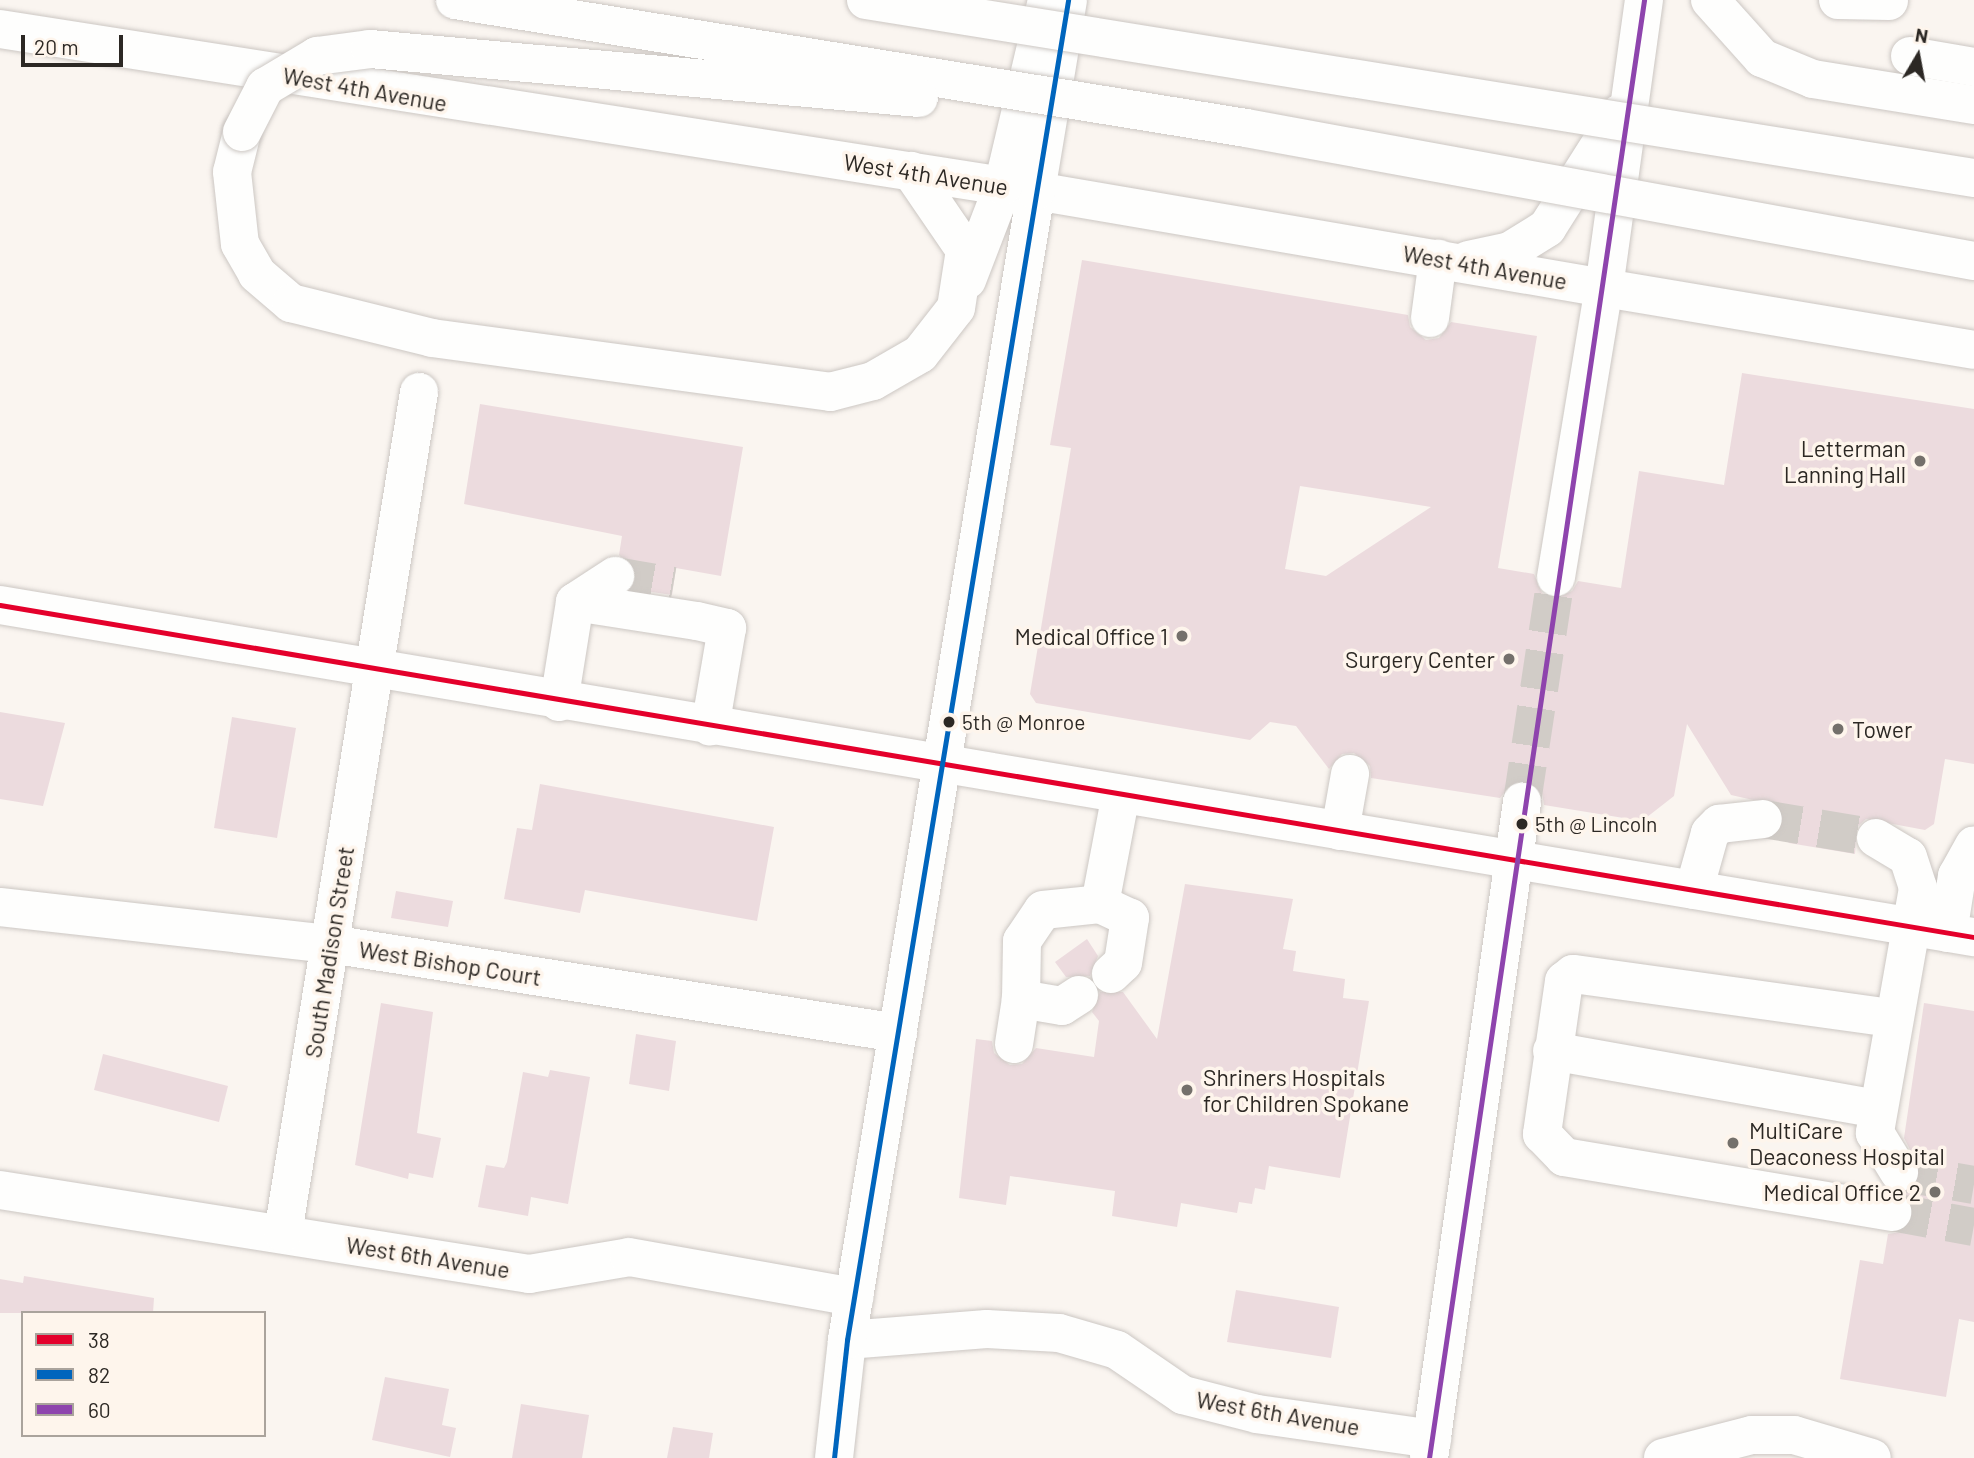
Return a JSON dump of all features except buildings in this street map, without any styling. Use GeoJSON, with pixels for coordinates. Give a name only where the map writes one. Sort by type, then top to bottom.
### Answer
{"type":"FeatureCollection","features":[{"type":"Feature","properties":{"kind":"main road"},"geometry":{"type":"LineString","coordinates":[[455,0],[1246,128],[1974,261]]}},
{"type":"Feature","properties":{"kind":"main road"},"geometry":{"type":"LineString","coordinates":[[866,0],[1394,81],[1974,178]]}},
{"type":"Feature","properties":{"kind":"main road"},"geometry":{"type":"LineString","coordinates":[[1019,0],[1394,81]]}},
{"type":"Feature","properties":{"kind":"main road"},"geometry":{"type":"LineString","coordinates":[[834,1458],[847,1340],[941,765],[1046,0]]}},
{"type":"Feature","properties":{"kind":"main road"},"geometry":{"type":"LineString","coordinates":[[1068,0],[1020,188],[956,308],[920,354],[873,381],[830,392],[351,321],[291,303],[257,274],[240,244],[234,210],[232,172],[242,132],[265,87],[317,56],[370,49],[1246,128]]}},
{"type":"Feature","properties":{"kind":"main road"},"geometry":{"type":"LineString","coordinates":[[1556,577],[1604,288],[1644,0]]}},
{"type":"Feature","properties":{"kind":"main road"},"geometry":{"type":"LineString","coordinates":[[1710,0],[1762,58],[1813,79],[1974,105]]}},
{"type":"Feature","properties":{"kind":"main road"},"geometry":{"type":"LineString","coordinates":[[1838,0],[1889,1]]}},
{"type":"Feature","properties":{"kind":"main road","name":"West 4th Avenue"},"geometry":{"type":"LineString","coordinates":[[0,29],[1020,188],[1974,350]]}},
{"type":"Feature","properties":{"kind":"main road"},"geometry":{"type":"LineString","coordinates":[[1910,57],[1974,67]]}},
{"type":"Feature","properties":{"kind":"main road"},"geometry":{"type":"LineString","coordinates":[[1430,318],[1448,260],[1510,251],[1553,222],[1630,92]]}},
{"type":"Feature","properties":{"kind":"main road"},"geometry":{"type":"LineString","coordinates":[[911,171],[965,250],[956,308]]}},
{"type":"Feature","properties":{"kind":"main road","name":"South Madison Street"},"geometry":{"type":"LineString","coordinates":[[282,1233],[419,392]]}},
{"type":"Feature","properties":{"kind":"main road"},"geometry":{"type":"LineString","coordinates":[[559,702],[575,602],[615,576]]}},
{"type":"Feature","properties":{"kind":"main road"},"geometry":{"type":"LineString","coordinates":[[673,586],[697,621]]}},
{"type":"Feature","properties":{"kind":"main road"},"geometry":{"type":"LineString","coordinates":[[575,602],[727,628],[710,727]]}},
{"type":"Feature","properties":{"kind":"main road"},"geometry":{"type":"LineString","coordinates":[[0,605],[374,671],[1961,935],[1957,876],[1974,845]]}},
{"type":"Feature","properties":{"kind":"main road"},"geometry":{"type":"LineString","coordinates":[[1340,831],[1350,775]]}},
{"type":"Feature","properties":{"kind":"main road"},"geometry":{"type":"LineString","coordinates":[[1100,904],[1121,794]]}},
{"type":"Feature","properties":{"kind":"main road"},"geometry":{"type":"LineString","coordinates":[[1430,1448],[1522,802]]}},
{"type":"Feature","properties":{"kind":"main road"},"geometry":{"type":"LineString","coordinates":[[1694,890],[1710,833],[1719,824],[1763,819]]}},
{"type":"Feature","properties":{"kind":"main road"},"geometry":{"type":"LineString","coordinates":[[1877,838],[1908,857],[1918,888],[1892,1018],[1875,1133],[1899,1172]]}},
{"type":"Feature","properties":{"kind":"main road"},"geometry":{"type":"LineString","coordinates":[[1014,1044],[1021,999],[1022,941],[1043,910],[1100,904],[1130,918],[1123,963],[1111,974]]}},
{"type":"Feature","properties":{"kind":"main road","name":"West Bishop Court"},"geometry":{"type":"LineString","coordinates":[[0,907],[330,944],[898,1033]]}},
{"type":"Feature","properties":{"kind":"main road"},"geometry":{"type":"LineString","coordinates":[[1892,1018],[1573,974],[1564,981],[1542,1134],[1564,1157],[1892,1212]]}},
{"type":"Feature","properties":{"kind":"main road"},"geometry":{"type":"LineString","coordinates":[[1021,999],[1062,1006],[1079,995]]}},
{"type":"Feature","properties":{"kind":"main road"},"geometry":{"type":"LineString","coordinates":[[1552,1051],[1877,1109]]}},
{"type":"Feature","properties":{"kind":"main road","name":"West 6th Avenue"},"geometry":{"type":"LineString","coordinates":[[0,1190],[529,1274],[629,1257],[854,1297]]}},
{"type":"Feature","properties":{"kind":"main road","name":"West 6th Avenue"},"geometry":{"type":"LineString","coordinates":[[847,1340],[987,1329],[1059,1333],[1117,1350],[1183,1395],[1361,1443],[1430,1448]]}},
{"type":"Feature","properties":{"kind":"main road"},"geometry":{"type":"LineString","coordinates":[[1663,1458],[1752,1435],[1794,1435],[1872,1458]]}},
{"type":"Feature","properties":{"kind":"tunnel"},"geometry":{"type":"LineString","coordinates":[[615,576],[673,586]]}},
{"type":"Feature","properties":{"kind":"tunnel"},"geometry":{"type":"LineString","coordinates":[[1522,802],[1556,577]]}},
{"type":"Feature","properties":{"kind":"tunnel"},"geometry":{"type":"LineString","coordinates":[[1763,819],[1876,838]]}},
{"type":"Feature","properties":{"kind":"tunnel"},"geometry":{"type":"LineString","coordinates":[[1899,1172],[1974,1185]]}},
{"type":"Feature","properties":{"kind":"tunnel"},"geometry":{"type":"LineString","coordinates":[[1892,1212],[1974,1227]]}},
{"type":"Feature","properties":{"kind":"transit line","name":"82"},"geometry":{"type":"LineString","coordinates":[[834,1458],[847,1340],[1068,0]]}},
{"type":"Feature","properties":{"kind":"transit line","name":"60"},"geometry":{"type":"LineString","coordinates":[[1429,1458],[1644,0]]}},
{"type":"Feature","properties":{"kind":"transit line","name":"38"},"geometry":{"type":"LineString","coordinates":[[0,605],[1974,937]]}},
{"type":"Feature","properties":{"kind":"place","name":"Letterman Lanning Hall"},"geometry":{"type":"Point","coordinates":[1920,461]}},
{"type":"Feature","properties":{"kind":"place","name":"Medical Office 1"},"geometry":{"type":"Point","coordinates":[1182,636]}},
{"type":"Feature","properties":{"kind":"place","name":"Surgery Center"},"geometry":{"type":"Point","coordinates":[1509,659]}},
{"type":"Feature","properties":{"kind":"place","name":"5th @ Monroe"},"geometry":{"type":"Point","coordinates":[949,722]}},
{"type":"Feature","properties":{"kind":"place","name":"Tower"},"geometry":{"type":"Point","coordinates":[1838,729]}},
{"type":"Feature","properties":{"kind":"place","name":"5th @ Lincoln"},"geometry":{"type":"Point","coordinates":[1522,824]}},
{"type":"Feature","properties":{"kind":"place","name":"Shriners Hospitals for Children Spokane"},"geometry":{"type":"Point","coordinates":[1187,1090]}},
{"type":"Feature","properties":{"kind":"place","name":"MultiCare Deaconess Hospital"},"geometry":{"type":"Point","coordinates":[1733,1143]}},
{"type":"Feature","properties":{"kind":"place","name":"Medical Office 2"},"geometry":{"type":"Point","coordinates":[1935,1192]}}]}
